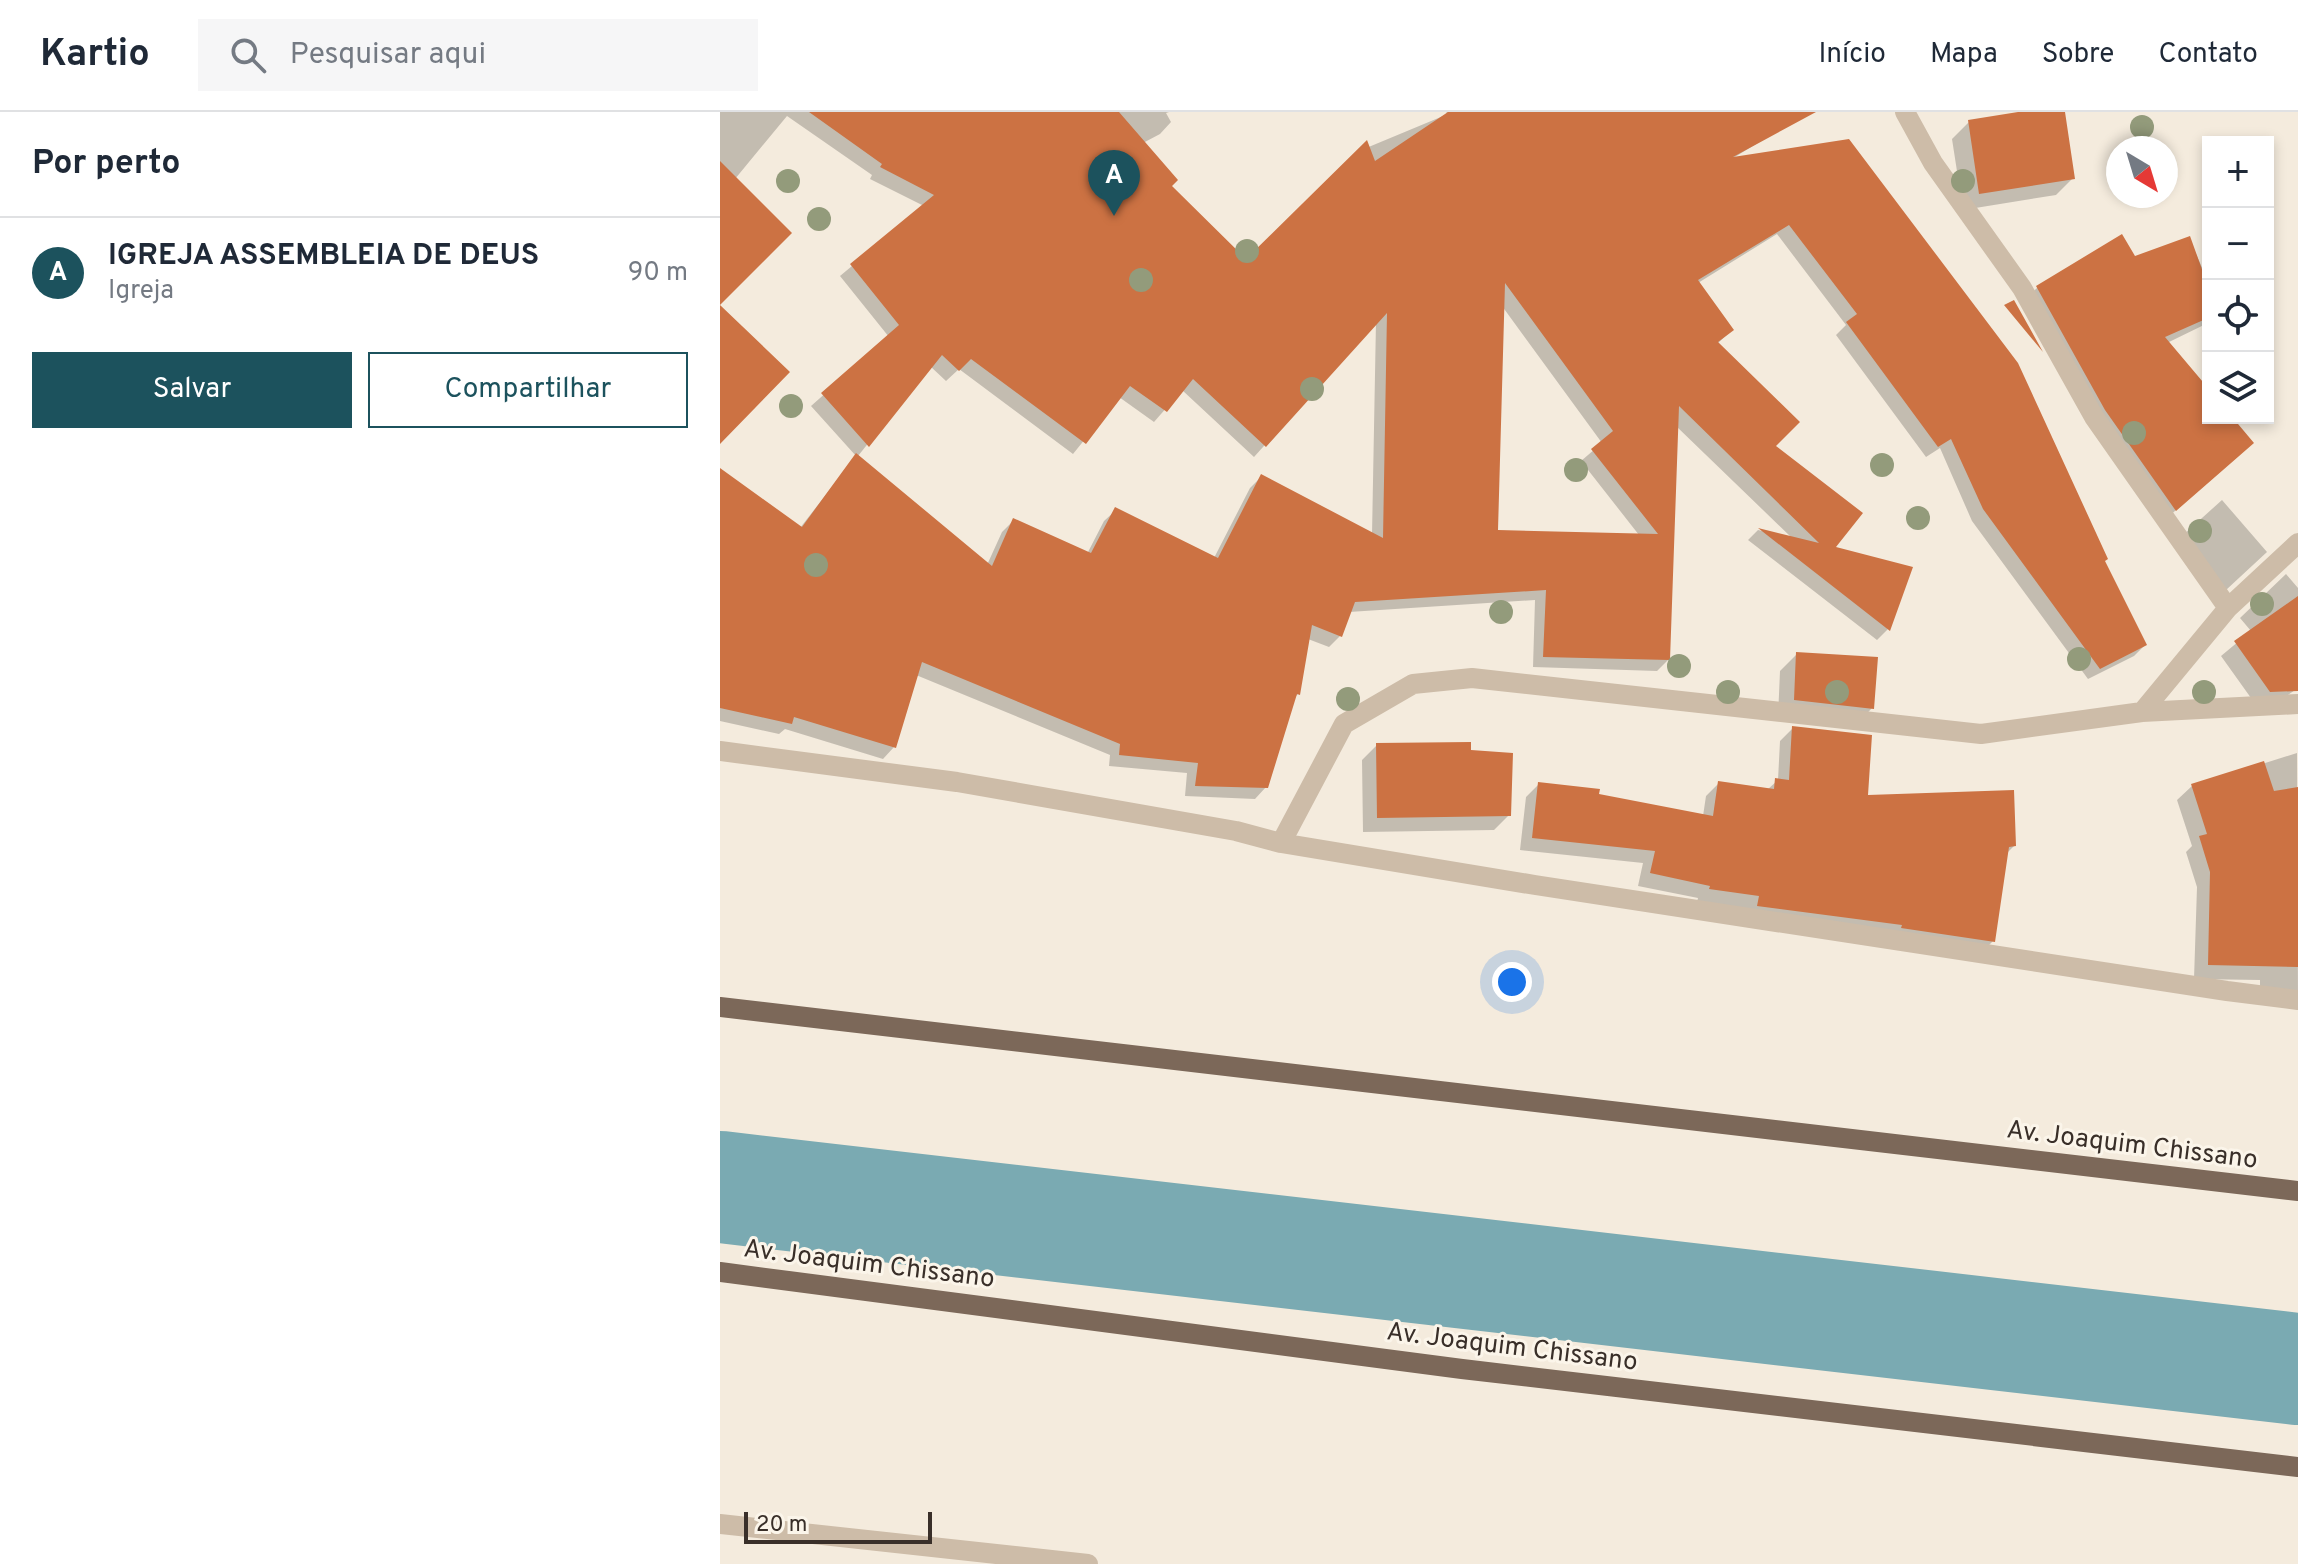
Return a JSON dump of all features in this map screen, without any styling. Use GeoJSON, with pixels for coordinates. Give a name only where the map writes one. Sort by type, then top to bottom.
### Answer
{"type":"FeatureCollection","features":[{"type":"Feature","properties":{"kind":"main road","name":"Av. Joaquim Chissano"},"geometry":{"type":"LineString","coordinates":[[720,1007],[2298,1191]]}},
{"type":"Feature","properties":{"kind":"main road","name":"Av. Joaquim Chissano"},"geometry":{"type":"LineString","coordinates":[[720,1272],[1462,1369],[2298,1467]]}},
{"type":"Feature","properties":{"kind":"street"},"geometry":{"type":"LineString","coordinates":[[1905,112],[1933,163],[2022,288],[2094,417],[2228,608]]}},
{"type":"Feature","properties":{"kind":"street"},"geometry":{"type":"LineString","coordinates":[[2142,712],[2228,608],[2298,543]]}},
{"type":"Feature","properties":{"kind":"street"},"geometry":{"type":"LineString","coordinates":[[1281,843],[1344,724],[1413,684],[1472,678],[1981,734],[2142,712],[2298,704]]}},
{"type":"Feature","properties":{"kind":"street"},"geometry":{"type":"LineString","coordinates":[[720,751],[957,782],[1236,831],[1281,843],[1535,885],[2298,1000]]}},
{"type":"Feature","properties":{"kind":"street"},"geometry":{"type":"LineString","coordinates":[[720,1524],[1088,1564]]}},
{"type":"Feature","properties":{"kind":"building"},"geometry":{"type":"Polygon","coordinates":[[[809,112],[1119,112],[1178,180],[1172,186],[1246,259],[1367,140],[1375,161],[1448,112],[1816,112],[1733,157],[1849,139],[2018,363],[2108,559],[2105,561],[2147,645],[2100,669],[1983,509],[1951,439],[1938,447],[1846,322],[1857,314],[1789,225],[1698,280],[1734,330],[1718,342],[1800,422],[1776,446],[1863,513],[1836,547],[1913,567],[1890,631],[1758,528],[1819,543],[1679,406],[1670,660],[1543,657],[1546,590],[1355,602],[1342,637],[1312,625],[1300,695],[1297,694],[1268,788],[1195,786],[1198,763],[1119,755],[1120,744],[922,662],[896,748],[794,717],[792,724],[720,708],[720,468],[802,527],[856,453],[992,566],[1013,518],[1091,553],[1115,507],[1218,558],[1261,474],[1383,538],[1387,313],[1266,447],[1193,379],[1167,412],[1130,386],[1086,444],[971,359],[959,371],[942,355],[869,447],[821,393],[899,325],[850,264],[934,195],[880,167],[882,164],[809,112]],[[1505,283],[1498,530],[1658,534],[1591,449],[1613,431],[1505,283]]]}},
{"type":"Feature","properties":{"kind":"building"},"geometry":{"type":"Polygon","coordinates":[[[2018,112],[2065,112],[2075,179],[1979,194],[1968,120],[2018,112]]]}},
{"type":"Feature","properties":{"kind":"building"},"geometry":{"type":"Polygon","coordinates":[[[720,161],[792,233],[720,305],[720,161]]]}},
{"type":"Feature","properties":{"kind":"building"},"geometry":{"type":"Polygon","coordinates":[[[2122,234],[2135,256],[2190,236],[2202,269],[2202,321],[2165,337],[2202,381],[2202,424],[2238,424],[2254,443],[2176,511],[2105,410],[2036,286],[2122,234]]]}},
{"type":"Feature","properties":{"kind":"building"},"geometry":{"type":"Polygon","coordinates":[[[2014,300],[2043,352],[2004,305],[2014,300]]]}},
{"type":"Feature","properties":{"kind":"building"},"geometry":{"type":"Polygon","coordinates":[[[720,305],[790,372],[720,444],[720,305]]]}},
{"type":"Feature","properties":{"kind":"building"},"geometry":{"type":"Polygon","coordinates":[[[2298,596],[2298,691],[2270,692],[2234,641],[2298,596]]]}},
{"type":"Feature","properties":{"kind":"building"},"geometry":{"type":"Polygon","coordinates":[[[1796,652],[1878,657],[1874,709],[1794,700],[1796,652]]]}},
{"type":"Feature","properties":{"kind":"building"},"geometry":{"type":"Polygon","coordinates":[[[1792,726],[1872,735],[1868,795],[2014,790],[2016,846],[2009,847],[1995,942],[1901,928],[1902,925],[1757,906],[1759,896],[1709,889],[1710,886],[1650,873],[1655,851],[1532,838],[1538,782],[1600,789],[1599,794],[1713,816],[1718,781],[1774,789],[1775,778],[1789,780],[1792,726]]]}},
{"type":"Feature","properties":{"kind":"building"},"geometry":{"type":"Polygon","coordinates":[[[1471,742],[1471,750],[1513,753],[1511,816],[1377,818],[1376,743],[1471,742]]]}},
{"type":"Feature","properties":{"kind":"building"},"geometry":{"type":"Polygon","coordinates":[[[2264,761],[2274,791],[2298,787],[2298,967],[2208,965],[2210,872],[2199,836],[2207,834],[2191,784],[2264,761]]]}},
{"type":"Feature","properties":{"kind":"waterway"},"geometry":{"type":"LineString","coordinates":[[720,1187],[2298,1369]]}},
{"type":"Feature","properties":{"kind":"place","name":"IGREJA ASSEMBLEIA DE DEUS"},"geometry":{"type":"Point","coordinates":[1114,216]}}]}
